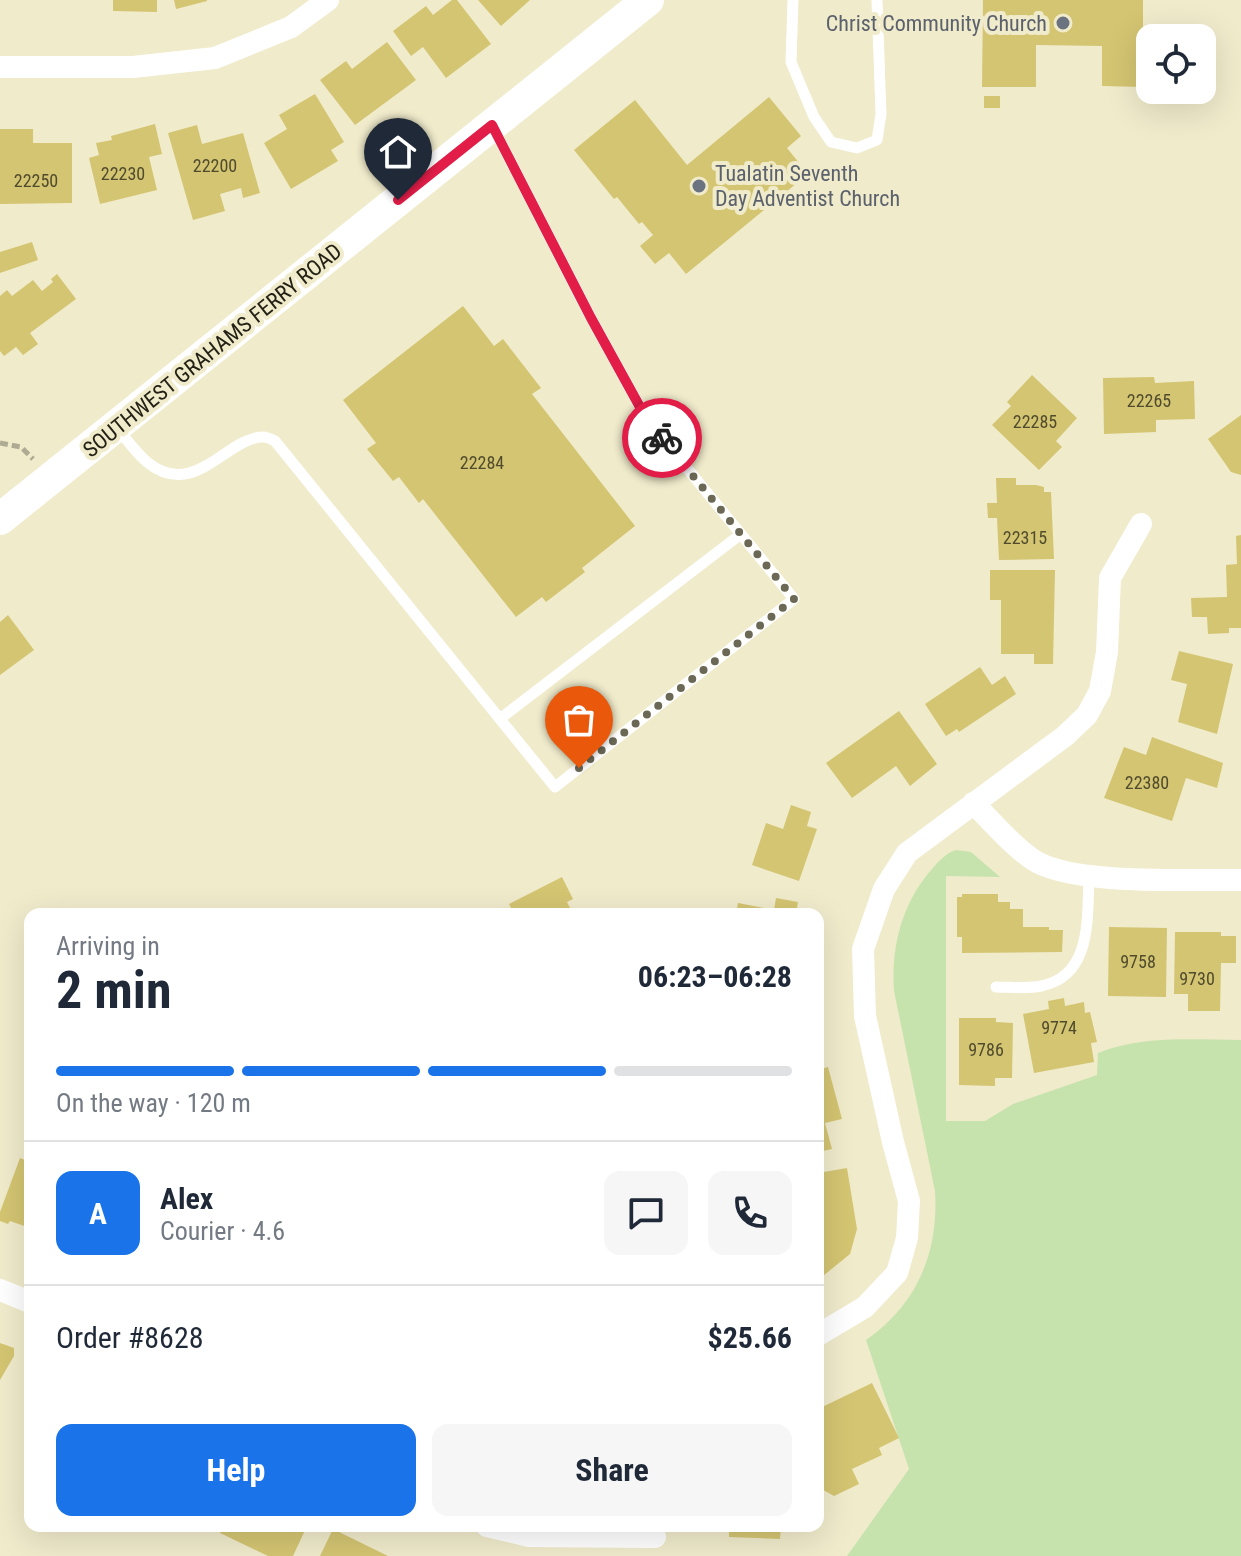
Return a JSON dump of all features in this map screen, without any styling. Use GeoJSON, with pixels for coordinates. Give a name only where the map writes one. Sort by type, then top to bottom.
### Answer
{"type":"FeatureCollection","features":[{"type":"Feature","properties":{"kind":"street"},"geometry":{"type":"LineString","coordinates":[[0,67],[133,67],[215,58],[291,27],[328,0]]}},
{"type":"Feature","properties":{"kind":"street","name":"SOUTHWEST GRAHAMS FERRY ROAD"},"geometry":{"type":"LineString","coordinates":[[0,519],[648,0]]}},
{"type":"Feature","properties":{"kind":"street"},"geometry":{"type":"LineString","coordinates":[[824,1331],[865,1307],[897,1273],[907,1238],[909,1201],[865,1016],[863,949],[884,889],[907,853],[1065,736],[1087,715],[1100,691],[1107,652],[1110,578],[1141,524]]}},
{"type":"Feature","properties":{"kind":"street"},"geometry":{"type":"LineString","coordinates":[[973,803],[1032,859],[1050,869],[1089,876],[1241,880]]}},
{"type":"Feature","properties":{"kind":"street"},"geometry":{"type":"LineString","coordinates":[[0,1290],[24,1300]]}},
{"type":"Feature","properties":{"kind":"street"},"geometry":{"type":"LineString","coordinates":[[512,1532],[529,1536],[655,1540]]}},
{"type":"Feature","properties":{"kind":"lane"},"geometry":{"type":"LineString","coordinates":[[793,0],[791,62],[802,90],[814,117],[831,142],[857,148],[877,140],[881,114],[877,0]]}},
{"type":"Feature","properties":{"kind":"lane"},"geometry":{"type":"LineString","coordinates":[[116,427],[149,464],[167,472],[185,473],[205,468],[246,443],[263,437],[275,441],[555,787],[794,599],[646,418],[492,125]]}},
{"type":"Feature","properties":{"kind":"lane"},"geometry":{"type":"LineString","coordinates":[[501,718],[741,534]]}},
{"type":"Feature","properties":{"kind":"lane"},"geometry":{"type":"LineString","coordinates":[[996,987],[1041,986],[1063,978],[1078,961],[1085,946],[1089,876]]}},
{"type":"Feature","properties":{"kind":"green space"},"geometry":{"type":"Polygon","coordinates":[[[956,850],[971,852],[1000,877],[946,876],[946,1121],[985,1121],[1013,1104],[1097,1075],[1098,1053],[1115,1047],[1168,1040],[1241,1040],[1241,1556],[847,1556],[909,1469],[866,1340],[899,1311],[911,1294],[928,1256],[935,1213],[935,1191],[894,991],[894,958],[901,926],[913,896],[937,863],[956,850]]]}},
{"type":"Feature","properties":{"kind":"building"},"geometry":{"type":"Polygon","coordinates":[[[113,0],[157,0],[157,12],[113,11],[113,0]]]}},
{"type":"Feature","properties":{"kind":"building"},"geometry":{"type":"Polygon","coordinates":[[[174,0],[207,0],[207,1],[176,9],[174,0]]]}},
{"type":"Feature","properties":{"kind":"building"},"geometry":{"type":"Polygon","coordinates":[[[452,0],[457,0],[491,44],[446,78],[423,47],[411,56],[393,31],[426,6],[433,15],[452,0]]]}},
{"type":"Feature","properties":{"kind":"building"},"geometry":{"type":"Polygon","coordinates":[[[478,0],[530,0],[501,26],[478,0]]]}},
{"type":"Feature","properties":{"kind":"building","name":"Christ Community Church"},"geometry":{"type":"Polygon","coordinates":[[[983,0],[1143,0],[1143,24],[1136,24],[1136,87],[1102,86],[1102,46],[1036,45],[1036,87],[982,87],[983,0]]]}},
{"type":"Feature","properties":{"kind":"building"},"geometry":{"type":"Polygon","coordinates":[[[387,42],[416,80],[355,125],[320,80],[346,61],[352,69],[387,42]]]}},
{"type":"Feature","properties":{"kind":"building"},"geometry":{"type":"Polygon","coordinates":[[[315,94],[344,142],[331,150],[338,161],[291,189],[264,143],[287,129],[279,115],[315,94]]]}},
{"type":"Feature","properties":{"kind":"building"},"geometry":{"type":"Polygon","coordinates":[[[984,96],[1000,96],[1000,108],[984,108],[984,96]]]}},
{"type":"Feature","properties":{"kind":"building","name":"Tualatin Seventh Day Adventist Church"},"geometry":{"type":"Polygon","coordinates":[[[769,97],[801,136],[787,148],[808,174],[686,274],[669,253],[655,264],[640,246],[653,235],[642,222],[639,224],[617,197],[614,199],[574,150],[635,100],[687,165],[769,97]]]}},
{"type":"Feature","properties":{"kind":"building"},"geometry":{"type":"Polygon","coordinates":[[[155,124],[162,154],[149,157],[157,190],[100,204],[89,158],[99,155],[96,143],[155,124]]]}},
{"type":"Feature","properties":{"kind":"building"},"geometry":{"type":"Polygon","coordinates":[[[197,125],[202,144],[243,133],[260,193],[243,198],[241,188],[220,194],[225,211],[193,220],[168,133],[197,125]]]}},
{"type":"Feature","properties":{"kind":"building"},"geometry":{"type":"Polygon","coordinates":[[[0,129],[33,129],[33,143],[72,143],[72,203],[0,204],[0,129]]]}},
{"type":"Feature","properties":{"kind":"building"},"geometry":{"type":"Polygon","coordinates":[[[32,242],[38,260],[0,273],[0,252],[32,242]]]}},
{"type":"Feature","properties":{"kind":"building"},"geometry":{"type":"Polygon","coordinates":[[[57,274],[76,299],[30,333],[38,344],[23,355],[16,347],[4,356],[0,351],[0,296],[7,290],[12,296],[33,280],[42,291],[57,274]]]}},
{"type":"Feature","properties":{"kind":"building"},"geometry":{"type":"Polygon","coordinates":[[[463,306],[494,346],[503,339],[541,388],[532,394],[635,526],[582,568],[585,572],[546,602],[542,597],[516,617],[423,499],[419,503],[399,477],[393,481],[367,449],[376,443],[343,400],[463,306]]]}},
{"type":"Feature","properties":{"kind":"building"},"geometry":{"type":"Polygon","coordinates":[[[1032,375],[1077,418],[1056,441],[1062,447],[1039,470],[992,425],[1011,406],[1007,402],[1032,375]]]}},
{"type":"Feature","properties":{"kind":"building"},"geometry":{"type":"Polygon","coordinates":[[[1154,377],[1155,383],[1194,381],[1195,419],[1156,420],[1156,432],[1104,434],[1103,378],[1154,377]]]}},
{"type":"Feature","properties":{"kind":"building"},"geometry":{"type":"Polygon","coordinates":[[[1241,415],[1241,475],[1231,472],[1208,439],[1241,415]]]}},
{"type":"Feature","properties":{"kind":"building"},"geometry":{"type":"Polygon","coordinates":[[[996,478],[1016,478],[1016,485],[1036,485],[1044,487],[1044,492],[1051,492],[1054,559],[999,560],[997,518],[988,518],[987,503],[997,503],[996,478]]]}},
{"type":"Feature","properties":{"kind":"building"},"geometry":{"type":"Polygon","coordinates":[[[1241,535],[1241,628],[1229,628],[1229,633],[1208,634],[1207,617],[1192,617],[1191,598],[1227,597],[1226,565],[1237,564],[1236,536],[1241,535]]]}},
{"type":"Feature","properties":{"kind":"building"},"geometry":{"type":"Polygon","coordinates":[[[990,570],[1055,570],[1053,664],[1034,664],[1034,654],[1001,654],[1001,600],[990,600],[990,570]]]}},
{"type":"Feature","properties":{"kind":"building"},"geometry":{"type":"Polygon","coordinates":[[[8,615],[34,650],[0,675],[0,622],[8,615]]]}},
{"type":"Feature","properties":{"kind":"building"},"geometry":{"type":"Polygon","coordinates":[[[1179,651],[1233,664],[1217,734],[1178,722],[1187,684],[1171,680],[1179,651]]]}},
{"type":"Feature","properties":{"kind":"building"},"geometry":{"type":"Polygon","coordinates":[[[980,667],[992,685],[1005,676],[1016,694],[959,732],[957,729],[946,736],[925,704],[980,667]]]}},
{"type":"Feature","properties":{"kind":"building"},"geometry":{"type":"Polygon","coordinates":[[[899,711],[937,764],[910,786],[896,766],[852,798],[826,763],[899,711]]]}},
{"type":"Feature","properties":{"kind":"building"},"geometry":{"type":"Polygon","coordinates":[[[1152,737],[1223,763],[1217,788],[1186,778],[1172,821],[1104,798],[1124,747],[1146,755],[1152,737]]]}},
{"type":"Feature","properties":{"kind":"building"},"geometry":{"type":"Polygon","coordinates":[[[791,805],[811,812],[807,826],[817,829],[799,881],[752,865],[766,823],[783,829],[791,805]]]}},
{"type":"Feature","properties":{"kind":"building"},"geometry":{"type":"Polygon","coordinates":[[[562,877],[573,899],[567,902],[570,908],[511,908],[509,904],[562,877]]]}},
{"type":"Feature","properties":{"kind":"building"},"geometry":{"type":"Polygon","coordinates":[[[962,894],[998,894],[998,902],[1010,902],[1010,909],[1023,909],[1023,927],[1063,930],[1062,952],[962,953],[962,937],[957,937],[957,897],[962,897],[962,894]]]}},
{"type":"Feature","properties":{"kind":"building"},"geometry":{"type":"Polygon","coordinates":[[[776,898],[798,902],[797,908],[774,908],[776,898]]]}},
{"type":"Feature","properties":{"kind":"building"},"geometry":{"type":"Polygon","coordinates":[[[738,903],[764,908],[737,908],[738,903]]]}},
{"type":"Feature","properties":{"kind":"building"},"geometry":{"type":"Polygon","coordinates":[[[1109,927],[1167,928],[1166,997],[1108,996],[1109,927]]]}},
{"type":"Feature","properties":{"kind":"building"},"geometry":{"type":"Polygon","coordinates":[[[1175,932],[1221,932],[1221,936],[1236,936],[1236,963],[1221,963],[1220,1011],[1188,1011],[1188,994],[1174,994],[1175,932]]]}},
{"type":"Feature","properties":{"kind":"building"},"geometry":{"type":"Polygon","coordinates":[[[1064,998],[1065,1006],[1084,1002],[1085,1013],[1090,1012],[1097,1042],[1091,1043],[1094,1062],[1034,1073],[1023,1014],[1049,1009],[1048,1001],[1064,998]]]}},
{"type":"Feature","properties":{"kind":"building"},"geometry":{"type":"Polygon","coordinates":[[[959,1018],[996,1018],[996,1022],[1013,1023],[1012,1078],[995,1078],[995,1086],[959,1085],[959,1018]]]}},
{"type":"Feature","properties":{"kind":"building"},"geometry":{"type":"Polygon","coordinates":[[[828,1067],[842,1119],[825,1123],[832,1149],[824,1151],[824,1068],[828,1067]]]}},
{"type":"Feature","properties":{"kind":"building"},"geometry":{"type":"Polygon","coordinates":[[[20,1158],[24,1160],[24,1226],[0,1221],[0,1212],[20,1158]]]}},
{"type":"Feature","properties":{"kind":"building"},"geometry":{"type":"Polygon","coordinates":[[[847,1168],[857,1229],[850,1254],[824,1275],[824,1172],[847,1168]]]}},
{"type":"Feature","properties":{"kind":"building"},"geometry":{"type":"Polygon","coordinates":[[[0,1343],[14,1348],[14,1356],[0,1380],[0,1343]]]}},
{"type":"Feature","properties":{"kind":"building"},"geometry":{"type":"Polygon","coordinates":[[[872,1383],[899,1438],[879,1448],[882,1455],[852,1469],[859,1484],[834,1496],[824,1490],[824,1406],[872,1383]]]}},
{"type":"Feature","properties":{"kind":"building"},"geometry":{"type":"Polygon","coordinates":[[[304,1532],[293,1556],[268,1556],[220,1533],[304,1532]]]}},
{"type":"Feature","properties":{"kind":"building"},"geometry":{"type":"Polygon","coordinates":[[[332,1532],[339,1532],[388,1556],[320,1556],[332,1532]]]}},
{"type":"Feature","properties":{"kind":"building"},"geometry":{"type":"Polygon","coordinates":[[[729,1532],[781,1532],[780,1539],[729,1537],[729,1532]]]}},
{"type":"Feature","properties":{"kind":"way so far"},"geometry":{"type":"LineString","coordinates":[[579,768],[794,599],[662,438]]}},
{"type":"Feature","properties":{"kind":"place","name":"Christ Community Church"},"geometry":{"type":"Point","coordinates":[1063,23]}},
{"type":"Feature","properties":{"kind":"place","name":"Tualatin Seventh Day Adventist Church"},"geometry":{"type":"Point","coordinates":[699,186]}},
{"type":"Feature","properties":{"kind":"route"},"geometry":{"type":"LineString","coordinates":[[398,200],[492,125],[591,318],[646,418],[662,438]]}}]}
